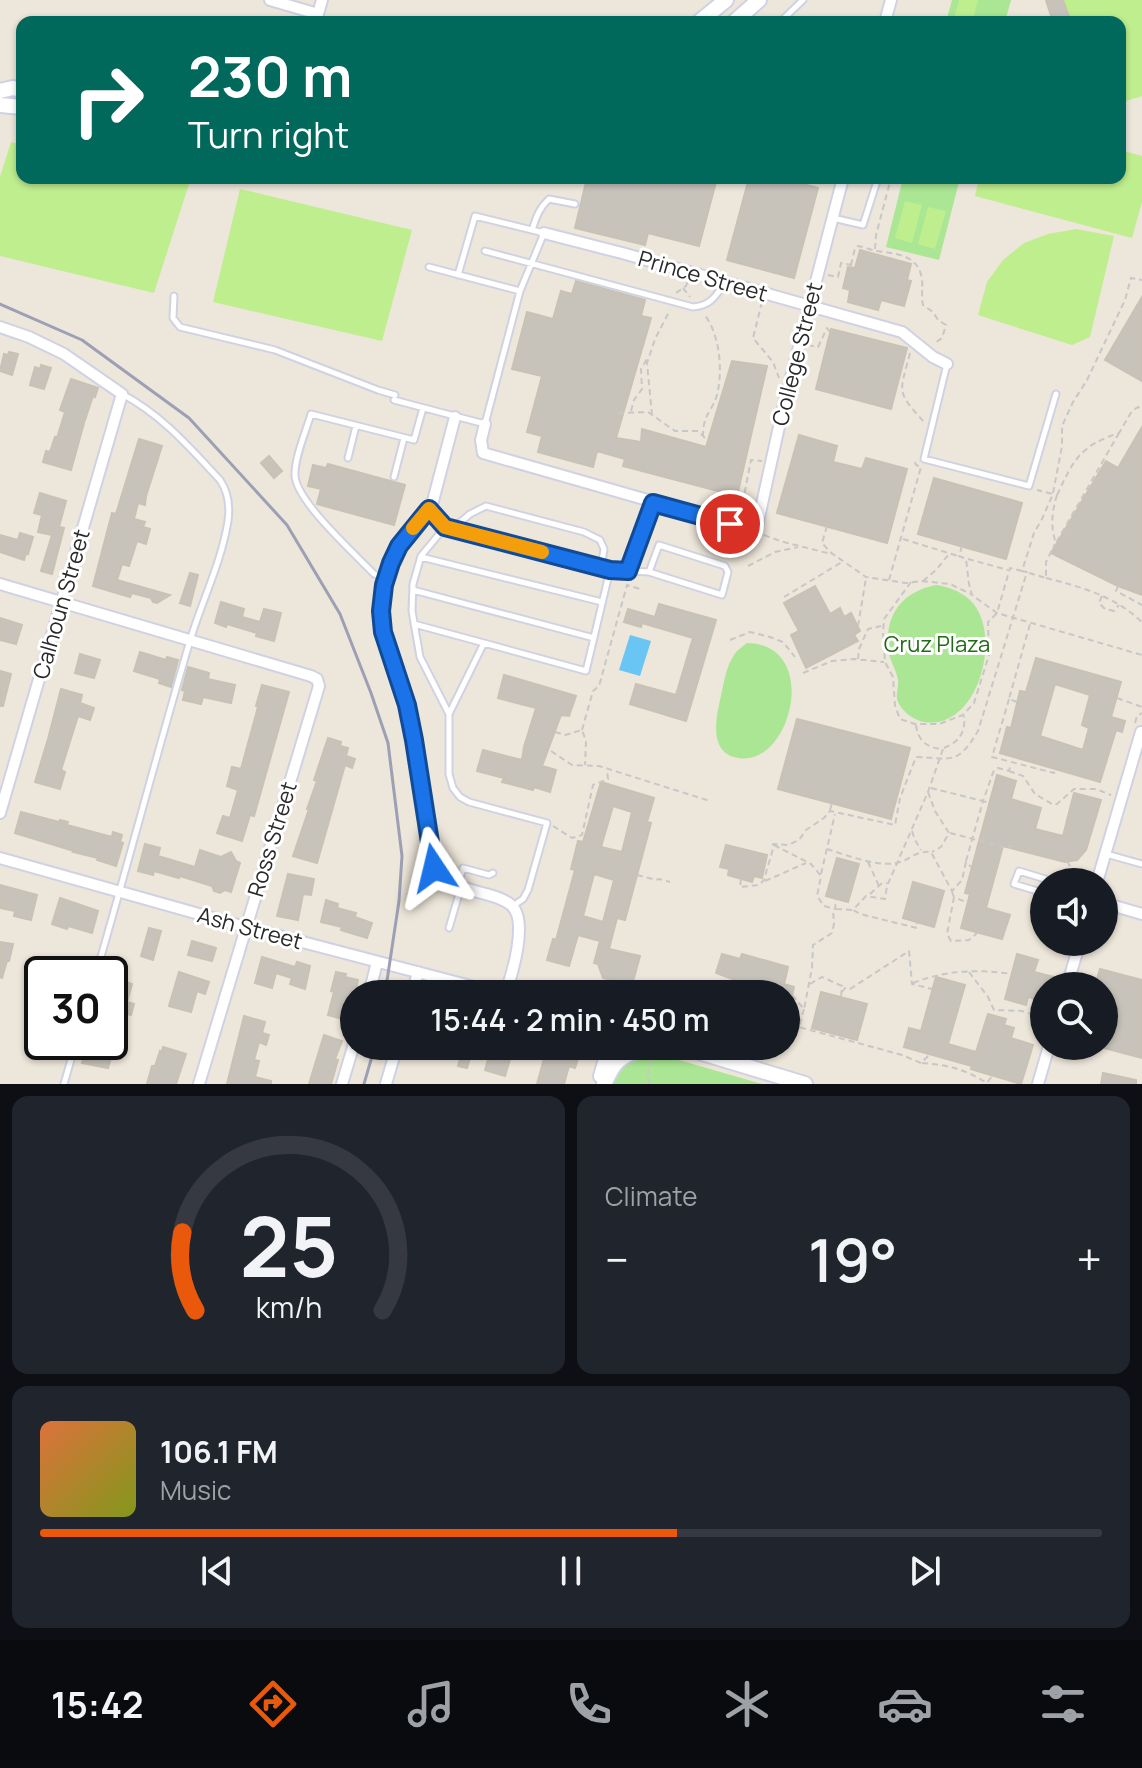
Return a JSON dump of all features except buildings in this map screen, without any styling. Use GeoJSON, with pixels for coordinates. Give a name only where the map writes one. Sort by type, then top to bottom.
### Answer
{"type":"FeatureCollection","features":[{"type":"Feature","properties":{"kind":"street"},"geometry":{"type":"LineString","coordinates":[[270,0],[318,14],[322,0]]}},
{"type":"Feature","properties":{"kind":"street"},"geometry":{"type":"LineString","coordinates":[[706,16],[726,0]]}},
{"type":"Feature","properties":{"kind":"street"},"geometry":{"type":"LineString","coordinates":[[741,16],[759,0]]}},
{"type":"Feature","properties":{"kind":"street","name":"College Street"},"geometry":{"type":"LineString","coordinates":[[756,531],[784,404],[841,184]]}},
{"type":"Feature","properties":{"kind":"street","name":"Prince Street"},"geometry":{"type":"LineString","coordinates":[[538,232],[902,332],[933,357],[947,364]]}},
{"type":"Feature","properties":{"kind":"street"},"geometry":{"type":"LineString","coordinates":[[1,328],[64,354],[122,394]]}},
{"type":"Feature","properties":{"kind":"street","name":"Calhoun Street"},"geometry":{"type":"LineString","coordinates":[[0,813],[122,394]]}},
{"type":"Feature","properties":{"kind":"street"},"geometry":{"type":"LineString","coordinates":[[455,417],[433,501],[399,546],[386,578],[381,611],[383,632],[412,728],[434,868],[448,882],[499,898],[513,906],[519,918],[517,954],[508,980]]}},
{"type":"Feature","properties":{"kind":"street"},"geometry":{"type":"LineString","coordinates":[[485,424],[481,440],[483,453],[756,531]]}},
{"type":"Feature","properties":{"kind":"street"},"geometry":{"type":"LineString","coordinates":[[0,584],[190,640]]}},
{"type":"Feature","properties":{"kind":"street","name":"Ross Street"},"geometry":{"type":"LineString","coordinates":[[190,640],[311,676],[317,679],[319,686],[199,1084]]}},
{"type":"Feature","properties":{"kind":"street"},"geometry":{"type":"LineString","coordinates":[[1101,868],[1138,756],[1141,732]]}},
{"type":"Feature","properties":{"kind":"street","name":"Ash Street"},"geometry":{"type":"LineString","coordinates":[[0,858],[449,980]]}},
{"type":"Feature","properties":{"kind":"street"},"geometry":{"type":"LineString","coordinates":[[1118,907],[1142,914]]}},
{"type":"Feature","properties":{"kind":"street"},"geometry":{"type":"LineString","coordinates":[[372,980],[377,962]]}},
{"type":"Feature","properties":{"kind":"street"},"geometry":{"type":"LineString","coordinates":[[416,980],[418,972]]}},
{"type":"Feature","properties":{"kind":"street"},"geometry":{"type":"LineString","coordinates":[[342,1084],[349,1060]]}},
{"type":"Feature","properties":{"kind":"street"},"geometry":{"type":"LineString","coordinates":[[386,1084],[393,1060]]}},
{"type":"Feature","properties":{"kind":"street"},"geometry":{"type":"LineString","coordinates":[[602,1084],[607,1060]]}},
{"type":"Feature","properties":{"kind":"street"},"geometry":{"type":"LineString","coordinates":[[602,1084],[620,1060]]}},
{"type":"Feature","properties":{"kind":"street"},"geometry":{"type":"LineString","coordinates":[[725,1060],[805,1084]]}},
{"type":"Feature","properties":{"kind":"street"},"geometry":{"type":"LineString","coordinates":[[1038,1084],[1045,1060]]}},
{"type":"Feature","properties":{"kind":"lane"},"geometry":{"type":"LineString","coordinates":[[786,16],[803,0]]}},
{"type":"Feature","properties":{"kind":"lane"},"geometry":{"type":"LineString","coordinates":[[832,218],[863,225],[876,184]]}},
{"type":"Feature","properties":{"kind":"lane"},"geometry":{"type":"LineString","coordinates":[[174,296],[173,318],[180,327],[275,350],[423,408],[485,424],[520,291],[531,264],[538,232],[538,214],[549,199],[575,204]]}},
{"type":"Feature","properties":{"kind":"lane"},"geometry":{"type":"LineString","coordinates":[[458,275],[475,216],[538,232]]}},
{"type":"Feature","properties":{"kind":"lane"},"geometry":{"type":"LineString","coordinates":[[485,251],[698,307],[712,302],[725,282]]}},
{"type":"Feature","properties":{"kind":"lane"},"geometry":{"type":"LineString","coordinates":[[429,267],[520,291]]}},
{"type":"Feature","properties":{"kind":"lane"},"geometry":{"type":"LineString","coordinates":[[0,340],[1,328]]}},
{"type":"Feature","properties":{"kind":"lane"},"geometry":{"type":"LineString","coordinates":[[947,364],[924,459],[1029,486],[1056,394]]}},
{"type":"Feature","properties":{"kind":"lane"},"geometry":{"type":"LineString","coordinates":[[101,956],[190,640],[211,584],[228,519],[226,488],[220,480],[171,427],[140,403],[122,394]]}},
{"type":"Feature","properties":{"kind":"lane"},"geometry":{"type":"LineString","coordinates":[[386,578],[374,574],[310,506],[301,493],[295,475],[296,463],[311,414],[414,440],[423,408]]}},
{"type":"Feature","properties":{"kind":"lane"},"geometry":{"type":"LineString","coordinates":[[348,458],[356,426]]}},
{"type":"Feature","properties":{"kind":"lane"},"geometry":{"type":"LineString","coordinates":[[394,477],[404,438]]}},
{"type":"Feature","properties":{"kind":"lane"},"geometry":{"type":"LineString","coordinates":[[628,571],[653,503]]}},
{"type":"Feature","properties":{"kind":"lane"},"geometry":{"type":"LineString","coordinates":[[449,714],[420,657],[412,611],[413,590],[421,556],[448,528],[486,506],[556,524],[600,540],[604,549],[601,568]]}},
{"type":"Feature","properties":{"kind":"lane"},"geometry":{"type":"LineString","coordinates":[[429,509],[448,528],[610,570],[649,572],[722,595],[728,572],[725,566],[659,545],[649,572]]}},
{"type":"Feature","properties":{"kind":"lane"},"geometry":{"type":"LineString","coordinates":[[421,556],[602,602]]}},
{"type":"Feature","properties":{"kind":"lane"},"geometry":{"type":"LineString","coordinates":[[414,624],[586,671],[610,570]]}},
{"type":"Feature","properties":{"kind":"lane"},"geometry":{"type":"LineString","coordinates":[[413,590],[594,638]]}},
{"type":"Feature","properties":{"kind":"lane"},"geometry":{"type":"LineString","coordinates":[[484,643],[449,714],[449,774],[453,788],[460,797],[481,806],[547,823],[526,896],[513,906]]}},
{"type":"Feature","properties":{"kind":"lane"},"geometry":{"type":"LineString","coordinates":[[1105,854],[1142,864]]}},
{"type":"Feature","properties":{"kind":"lane"},"geometry":{"type":"LineString","coordinates":[[449,928],[463,868],[489,875],[493,873]]}},
{"type":"Feature","properties":{"kind":"lane"},"geometry":{"type":"LineString","coordinates":[[1030,874],[1019,871],[1014,884],[1030,889]]}},
{"type":"Feature","properties":{"kind":"lane"},"geometry":{"type":"LineString","coordinates":[[64,1084],[71,1060]]}},
{"type":"Feature","properties":{"kind":"path"},"geometry":{"type":"LineString","coordinates":[[874,250],[889,184]]}},
{"type":"Feature","properties":{"kind":"path"},"geometry":{"type":"LineString","coordinates":[[851,265],[856,246],[913,260],[923,282],[923,305],[946,325],[942,338],[933,348]]}},
{"type":"Feature","properties":{"kind":"path"},"geometry":{"type":"LineString","coordinates":[[824,283],[827,274],[838,277],[841,263],[856,266]]}},
{"type":"Feature","properties":{"kind":"path"},"geometry":{"type":"LineString","coordinates":[[652,415],[647,363],[676,292],[686,286],[691,273]]}},
{"type":"Feature","properties":{"kind":"path"},"geometry":{"type":"LineString","coordinates":[[1056,543],[1052,530],[1062,426],[1125,300],[1131,278],[1142,280]]}},
{"type":"Feature","properties":{"kind":"path"},"geometry":{"type":"LineString","coordinates":[[683,288],[708,320],[721,358],[716,396],[703,421],[703,437]]}},
{"type":"Feature","properties":{"kind":"path"},"geometry":{"type":"LineString","coordinates":[[765,294],[753,338],[773,362],[779,378]]}},
{"type":"Feature","properties":{"kind":"path"},"geometry":{"type":"LineString","coordinates":[[799,344],[818,347],[827,328],[830,332]]}},
{"type":"Feature","properties":{"kind":"path"},"geometry":{"type":"LineString","coordinates":[[911,349],[901,390],[905,400],[926,424]]}},
{"type":"Feature","properties":{"kind":"path"},"geometry":{"type":"LineString","coordinates":[[630,413],[642,389],[641,369],[649,356]]}},
{"type":"Feature","properties":{"kind":"path"},"geometry":{"type":"LineString","coordinates":[[1046,578],[1046,562],[1056,543],[1132,411],[1138,407],[1142,409]]}},
{"type":"Feature","properties":{"kind":"path"},"geometry":{"type":"LineString","coordinates":[[618,413],[648,412],[675,431],[698,431],[708,441]]}},
{"type":"Feature","properties":{"kind":"path"},"geometry":{"type":"LineString","coordinates":[[1022,571],[1034,533],[1072,462],[1103,438],[1119,433]]}},
{"type":"Feature","properties":{"kind":"path"},"geometry":{"type":"LineString","coordinates":[[889,580],[921,467],[916,465],[916,458]]}},
{"type":"Feature","properties":{"kind":"path"},"geometry":{"type":"LineString","coordinates":[[738,493],[744,496],[751,460],[771,462]]}},
{"type":"Feature","properties":{"kind":"path"},"geometry":{"type":"LineString","coordinates":[[1034,489],[1055,495]]}},
{"type":"Feature","properties":{"kind":"path"},"geometry":{"type":"LineString","coordinates":[[827,526],[822,543],[832,554],[866,577],[950,584],[997,613],[1142,655]]}},
{"type":"Feature","properties":{"kind":"path"},"geometry":{"type":"LineString","coordinates":[[756,531],[800,547],[832,554]]}},
{"type":"Feature","properties":{"kind":"path"},"geometry":{"type":"LineString","coordinates":[[901,538],[1009,571]]}},
{"type":"Feature","properties":{"kind":"path"},"geometry":{"type":"LineString","coordinates":[[959,556],[962,546]]}},
{"type":"Feature","properties":{"kind":"path"},"geometry":{"type":"LineString","coordinates":[[748,566],[775,552],[800,547]]}},
{"type":"Feature","properties":{"kind":"path"},"geometry":{"type":"LineString","coordinates":[[921,581],[936,570],[950,553]]}},
{"type":"Feature","properties":{"kind":"path"},"geometry":{"type":"LineString","coordinates":[[966,559],[972,595]]}},
{"type":"Feature","properties":{"kind":"path"},"geometry":{"type":"LineString","coordinates":[[784,597],[843,561]]}},
{"type":"Feature","properties":{"kind":"path"},"geometry":{"type":"LineString","coordinates":[[911,582],[884,619],[885,662],[893,677],[895,706],[900,719],[915,724],[939,724],[963,715],[974,703],[989,655],[988,622],[997,613],[1010,568],[1096,592],[1142,622]]}},
{"type":"Feature","properties":{"kind":"path"},"geometry":{"type":"LineString","coordinates":[[830,811],[895,825],[900,798],[916,757],[953,758],[967,749],[978,731],[1027,572]]}},
{"type":"Feature","properties":{"kind":"path"},"geometry":{"type":"LineString","coordinates":[[858,626],[866,577]]}},
{"type":"Feature","properties":{"kind":"path"},"geometry":{"type":"LineString","coordinates":[[585,766],[586,741],[582,730],[593,691],[599,686],[627,585],[640,589]]}},
{"type":"Feature","properties":{"kind":"path"},"geometry":{"type":"LineString","coordinates":[[1118,586],[1116,591],[1142,605]]}},
{"type":"Feature","properties":{"kind":"path"},"geometry":{"type":"LineString","coordinates":[[1102,595],[1099,603],[1105,609],[1114,611],[1119,605]]}},
{"type":"Feature","properties":{"kind":"path"},"geometry":{"type":"LineString","coordinates":[[1030,622],[992,757],[1054,773],[1055,769]]}},
{"type":"Feature","properties":{"kind":"path"},"geometry":{"type":"LineString","coordinates":[[858,660],[859,649],[868,629],[884,625]]}},
{"type":"Feature","properties":{"kind":"path"},"geometry":{"type":"LineString","coordinates":[[730,640],[750,632],[770,637],[783,642],[795,657]]}},
{"type":"Feature","properties":{"kind":"path"},"geometry":{"type":"LineString","coordinates":[[803,673],[832,661],[885,662]]}},
{"type":"Feature","properties":{"kind":"path"},"geometry":{"type":"LineString","coordinates":[[1117,698],[1142,707]]}},
{"type":"Feature","properties":{"kind":"path"},"geometry":{"type":"LineString","coordinates":[[1009,699],[1017,702]]}},
{"type":"Feature","properties":{"kind":"path"},"geometry":{"type":"LineString","coordinates":[[915,724],[924,743],[943,749],[959,738],[963,730],[963,715]]}},
{"type":"Feature","properties":{"kind":"path"},"geometry":{"type":"LineString","coordinates":[[555,732],[565,735],[582,730]]}},
{"type":"Feature","properties":{"kind":"path"},"geometry":{"type":"LineString","coordinates":[[869,896],[885,899],[888,883],[929,790],[943,749]]}},
{"type":"Feature","properties":{"kind":"path"},"geometry":{"type":"LineString","coordinates":[[551,751],[572,765],[599,766],[710,801]]}},
{"type":"Feature","properties":{"kind":"path"},"geometry":{"type":"LineString","coordinates":[[1009,771],[1012,762]]}},
{"type":"Feature","properties":{"kind":"path"},"geometry":{"type":"LineString","coordinates":[[952,891],[962,880],[994,770],[998,768],[1023,776],[1035,794],[1054,805],[1074,789],[1096,789],[1114,796]]}},
{"type":"Feature","properties":{"kind":"path"},"geometry":{"type":"LineString","coordinates":[[547,823],[572,838],[582,835],[593,785],[608,779],[607,769]]}},
{"type":"Feature","properties":{"kind":"path"},"geometry":{"type":"LineString","coordinates":[[929,790],[989,803]]}},
{"type":"Feature","properties":{"kind":"path"},"geometry":{"type":"LineString","coordinates":[[929,790],[935,811],[949,833],[1003,847],[1012,846]]}},
{"type":"Feature","properties":{"kind":"path"},"geometry":{"type":"LineString","coordinates":[[773,844],[788,845],[799,840],[806,830],[830,811],[832,803]]}},
{"type":"Feature","properties":{"kind":"path"},"geometry":{"type":"LineString","coordinates":[[836,812],[817,896],[824,906],[853,910],[917,928],[917,922]]}},
{"type":"Feature","properties":{"kind":"path"},"geometry":{"type":"LineString","coordinates":[[912,831],[922,851]]}},
{"type":"Feature","properties":{"kind":"path"},"geometry":{"type":"LineString","coordinates":[[827,849],[867,861],[897,863],[922,851],[931,852],[941,847],[949,833]]}},
{"type":"Feature","properties":{"kind":"path"},"geometry":{"type":"LineString","coordinates":[[773,844],[807,863],[821,876]]}},
{"type":"Feature","properties":{"kind":"path"},"geometry":{"type":"LineString","coordinates":[[759,885],[765,879],[773,844]]}},
{"type":"Feature","properties":{"kind":"path"},"geometry":{"type":"LineString","coordinates":[[931,852],[954,897],[947,934],[951,941],[969,940],[977,933]]}},
{"type":"Feature","properties":{"kind":"path"},"geometry":{"type":"LineString","coordinates":[[867,861],[879,886]]}},
{"type":"Feature","properties":{"kind":"path"},"geometry":{"type":"LineString","coordinates":[[1067,861],[1071,868]]}},
{"type":"Feature","properties":{"kind":"path"},"geometry":{"type":"LineString","coordinates":[[966,862],[971,867]]}},
{"type":"Feature","properties":{"kind":"path"},"geometry":{"type":"LineString","coordinates":[[741,879],[740,887],[759,885],[807,863]]}},
{"type":"Feature","properties":{"kind":"path"},"geometry":{"type":"LineString","coordinates":[[637,875],[670,882]]}},
{"type":"Feature","properties":{"kind":"path"},"geometry":{"type":"LineString","coordinates":[[853,910],[866,896],[888,883]]}},
{"type":"Feature","properties":{"kind":"path"},"geometry":{"type":"LineString","coordinates":[[954,897],[968,903]]}},
{"type":"Feature","properties":{"kind":"path"},"geometry":{"type":"LineString","coordinates":[[836,899],[832,933],[813,945],[809,984],[799,1027],[921,1063],[948,1065],[987,1084],[992,1076]]}},
{"type":"Feature","properties":{"kind":"path"},"geometry":{"type":"LineString","coordinates":[[842,992],[909,951],[912,984]]}},
{"type":"Feature","properties":{"kind":"path"},"geometry":{"type":"LineString","coordinates":[[969,971],[994,1010],[1030,1014]]}},
{"type":"Feature","properties":{"kind":"path"},"geometry":{"type":"LineString","coordinates":[[912,984],[936,974],[990,971],[1012,974]]}},
{"type":"Feature","properties":{"kind":"path"},"geometry":{"type":"LineString","coordinates":[[809,984],[822,977],[842,986],[841,997]]}},
{"type":"Feature","properties":{"kind":"path"},"geometry":{"type":"LineString","coordinates":[[912,984],[932,989]]}},
{"type":"Feature","properties":{"kind":"path"},"geometry":{"type":"LineString","coordinates":[[800,1004],[804,1009]]}},
{"type":"Feature","properties":{"kind":"path"},"geometry":{"type":"LineString","coordinates":[[921,1063],[930,1054]]}},
{"type":"Feature","properties":{"kind":"path"},"geometry":{"type":"LineString","coordinates":[[650,1084],[647,1075],[652,1060]]}},
{"type":"Feature","properties":{"kind":"green space"},"geometry":{"type":"Polygon","coordinates":[[[952,0],[1011,0],[1007,16],[948,16],[952,0]]]}},
{"type":"Feature","properties":{"kind":"green space"},"geometry":{"type":"Polygon","coordinates":[[[959,0],[978,0],[974,16],[955,16],[959,0]]]}},
{"type":"Feature","properties":{"kind":"green space"},"geometry":{"type":"Polygon","coordinates":[[[1063,0],[1142,0],[1142,96],[1126,101],[1126,16],[1069,16],[1063,0]]]}},
{"type":"Feature","properties":{"kind":"green space"},"geometry":{"type":"Polygon","coordinates":[[[11,142],[16,143],[16,184],[189,184],[154,293],[0,256],[0,177],[11,142]]]}},
{"type":"Feature","properties":{"kind":"green space"},"geometry":{"type":"Polygon","coordinates":[[[1126,152],[1142,156],[1142,202],[1132,238],[975,196],[978,184],[1126,184],[1126,152]]]}},
{"type":"Feature","properties":{"kind":"green space"},"geometry":{"type":"Polygon","coordinates":[[[902,184],[958,184],[939,260],[886,247],[902,184]]]}},
{"type":"Feature","properties":{"kind":"green space"},"geometry":{"type":"Polygon","coordinates":[[[240,189],[412,230],[382,341],[213,302],[240,189]]]}},
{"type":"Feature","properties":{"kind":"green space"},"geometry":{"type":"Polygon","coordinates":[[[905,201],[922,205],[912,243],[895,238],[905,201]]]}},
{"type":"Feature","properties":{"kind":"green space"},"geometry":{"type":"Polygon","coordinates":[[[928,207],[946,211],[935,249],[918,244],[928,207]]]}},
{"type":"Feature","properties":{"kind":"green space"},"geometry":{"type":"Polygon","coordinates":[[[1076,229],[1114,236],[1090,337],[1072,345],[978,315],[987,282],[1003,260],[1024,243],[1048,234],[1076,229]]]}},
{"type":"Feature","properties":{"kind":"green space","name":"Cruz Plaza"},"geometry":{"type":"Polygon","coordinates":[[[936,585],[954,590],[970,600],[980,615],[985,634],[985,655],[972,696],[959,711],[943,721],[924,722],[908,714],[899,703],[898,680],[887,638],[892,618],[900,604],[919,590],[936,585]]]}},
{"type":"Feature","properties":{"kind":"green space"},"geometry":{"type":"Polygon","coordinates":[[[747,643],[770,649],[785,663],[791,682],[790,705],[784,726],[772,744],[757,756],[738,758],[722,749],[716,724],[729,664],[735,653],[747,643]]]}},
{"type":"Feature","properties":{"kind":"green space"},"geometry":{"type":"Polygon","coordinates":[[[629,1060],[679,1060],[762,1084],[612,1084],[629,1060]]]}},
{"type":"Feature","properties":{"kind":"water"},"geometry":{"type":"Polygon","coordinates":[[[630,635],[651,641],[640,676],[619,670],[630,635]]]}},
{"type":"Feature","properties":{"kind":"railway"},"geometry":{"type":"LineString","coordinates":[[0,304],[82,340],[189,418],[287,525],[340,614],[388,743],[402,856],[387,980]]}},
{"type":"Feature","properties":{"kind":"railway"},"geometry":{"type":"LineString","coordinates":[[364,1084],[371,1060]]}},
{"type":"Feature","properties":{"kind":"slow traffic"},"geometry":{"type":"LineString","coordinates":[[413,528],[429,509],[445,527],[542,552]]}},
{"type":"Feature","properties":{"kind":"route"},"geometry":{"type":"LineString","coordinates":[[434,868],[407,705],[383,632],[381,611],[391,563],[410,531],[429,509],[445,527],[610,570],[628,571],[653,503],[730,524]]}}]}
